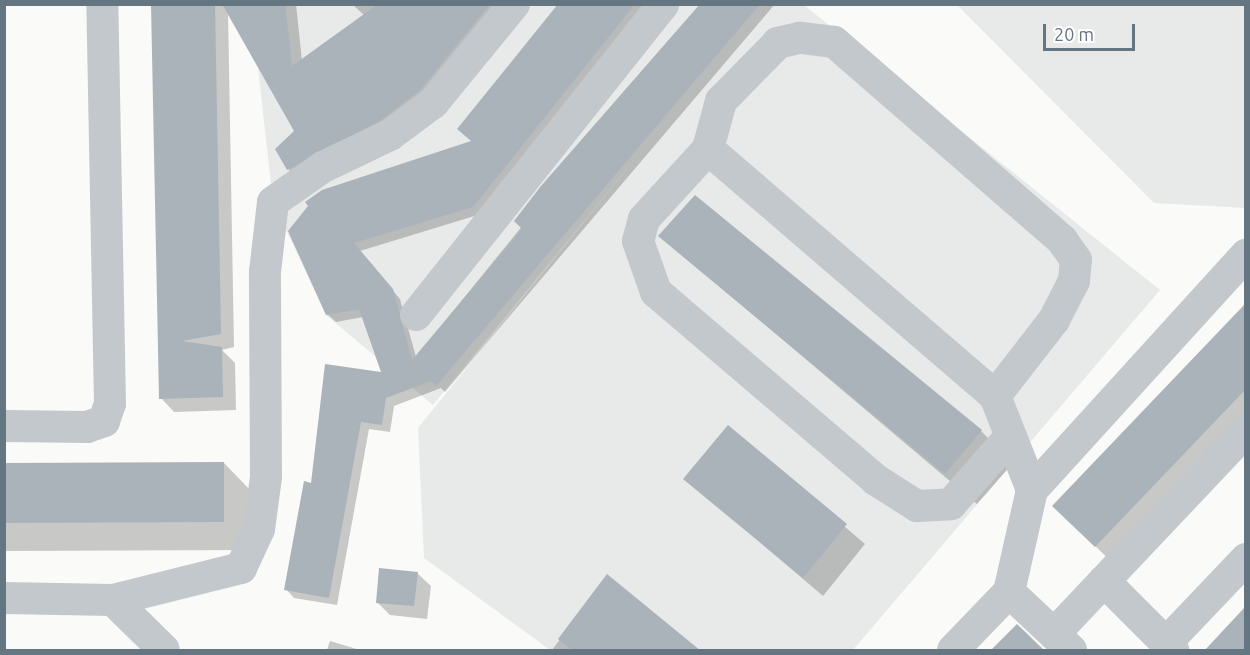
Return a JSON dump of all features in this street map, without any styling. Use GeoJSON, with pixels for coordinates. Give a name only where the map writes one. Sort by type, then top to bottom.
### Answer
{"type":"FeatureCollection","features":[{"type":"Feature","properties":{"kind":"street"},"geometry":{"type":"LineString","coordinates":[[4,426],[87,427],[104,421],[111,404],[102,4]]}},
{"type":"Feature","properties":{"kind":"street"},"geometry":{"type":"LineString","coordinates":[[4,598],[113,600],[241,568],[259,529],[266,477],[264,272],[273,202],[323,167],[390,135],[433,103],[514,4]]}},
{"type":"Feature","properties":{"kind":"street"},"geometry":{"type":"LineString","coordinates":[[416,315],[663,4]]}},
{"type":"Feature","properties":{"kind":"street"},"geometry":{"type":"LineString","coordinates":[[995,396],[1054,320],[1074,281],[1076,260],[1062,240],[834,42],[799,38],[778,43],[721,101],[708,149],[644,219],[638,241],[656,292],[876,480],[917,506],[951,504],[1009,438]]}},
{"type":"Feature","properties":{"kind":"street"},"geometry":{"type":"LineString","coordinates":[[708,149],[995,396],[1009,438],[1032,490]]}},
{"type":"Feature","properties":{"kind":"street"},"geometry":{"type":"LineString","coordinates":[[953,651],[1009,591],[1032,490],[1245,255]]}},
{"type":"Feature","properties":{"kind":"street"},"geometry":{"type":"LineString","coordinates":[[1009,591],[1063,642],[1104,582],[1245,432]]}},
{"type":"Feature","properties":{"kind":"street"},"geometry":{"type":"LineString","coordinates":[[1104,582],[1169,647],[1245,559]]}},
{"type":"Feature","properties":{"kind":"street"},"geometry":{"type":"LineString","coordinates":[[113,600],[164,651]]}},
{"type":"Feature","properties":{"kind":"shaded area"},"geometry":{"type":"Polygon","coordinates":[[[251,5],[804,5],[1160,290],[853,650],[550,650],[424,558],[418,428],[643,149],[433,405],[326,315],[273,202],[251,5]]]}},
{"type":"Feature","properties":{"kind":"shaded area"},"geometry":{"type":"Polygon","coordinates":[[[957,5],[1245,5],[1245,208],[1154,203],[957,5]]]}},
{"type":"Feature","properties":{"kind":"building"},"geometry":{"type":"Polygon","coordinates":[[[151,4],[215,4],[221,334],[182,341],[222,347],[223,397],[159,399],[151,4]]]}},
{"type":"Feature","properties":{"kind":"building"},"geometry":{"type":"Polygon","coordinates":[[[222,4],[285,4],[292,66],[378,4],[490,4],[420,90],[381,120],[287,170],[275,149],[294,131],[222,4]]]}},
{"type":"Feature","properties":{"kind":"building"},"geometry":{"type":"Polygon","coordinates":[[[558,4],[635,4],[473,207],[354,243],[393,289],[412,360],[522,229],[514,221],[541,186],[700,4],[760,4],[436,386],[431,381],[386,398],[382,425],[361,422],[329,598],[284,590],[304,481],[311,483],[325,364],[381,372],[359,309],[326,315],[288,231],[308,206],[305,202],[322,190],[471,141],[457,129],[558,4]]]}},
{"type":"Feature","properties":{"kind":"building"},"geometry":{"type":"Polygon","coordinates":[[[695,195],[982,430],[945,474],[658,236],[695,195]]]}},
{"type":"Feature","properties":{"kind":"building"},"geometry":{"type":"Polygon","coordinates":[[[1245,304],[1245,390],[1095,547],[1052,506],[1245,304]]]}},
{"type":"Feature","properties":{"kind":"building"},"geometry":{"type":"Polygon","coordinates":[[[728,425],[847,524],[803,578],[683,479],[728,425]]]}},
{"type":"Feature","properties":{"kind":"building"},"geometry":{"type":"Polygon","coordinates":[[[224,462],[224,522],[4,523],[4,463],[224,462]]]}},
{"type":"Feature","properties":{"kind":"building"},"geometry":{"type":"Polygon","coordinates":[[[379,568],[418,572],[414,606],[376,603],[379,568]]]}},
{"type":"Feature","properties":{"kind":"building"},"geometry":{"type":"Polygon","coordinates":[[[607,574],[701,651],[573,651],[558,639],[607,574]]]}},
{"type":"Feature","properties":{"kind":"building"},"geometry":{"type":"Polygon","coordinates":[[[1245,607],[1245,651],[1204,651],[1245,607]]]}},
{"type":"Feature","properties":{"kind":"building"},"geometry":{"type":"Polygon","coordinates":[[[1017,624],[1045,651],[990,651],[1017,624]]]}}]}
